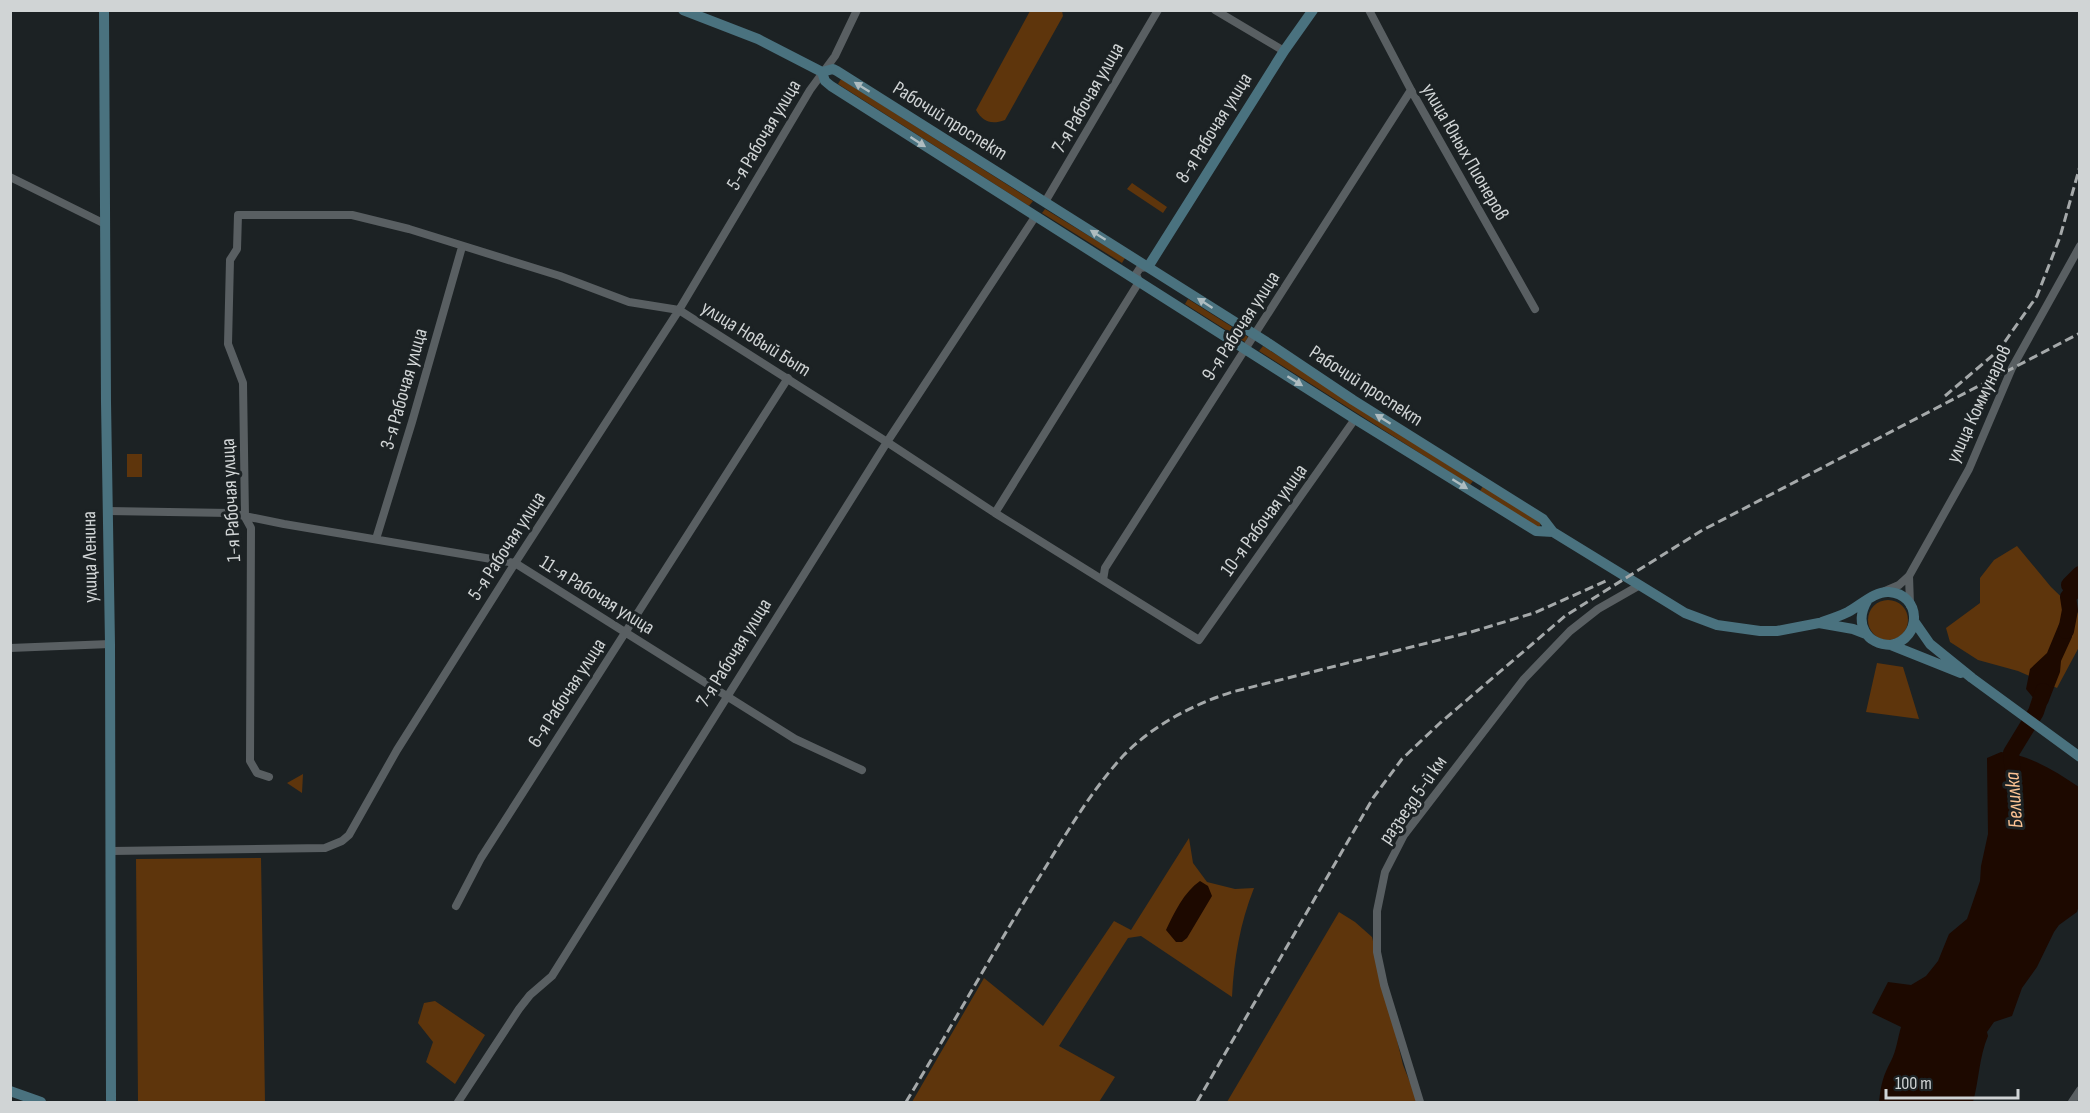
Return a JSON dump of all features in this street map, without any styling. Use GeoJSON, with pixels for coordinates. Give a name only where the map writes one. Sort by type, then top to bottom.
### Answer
{"type":"FeatureCollection","features":[{"type":"Feature","properties":{"kind":"street","name":"улица Ленина"},"geometry":{"type":"LineString","coordinates":[[104,10],[110,644],[111,1102]]}},
{"type":"Feature","properties":{"kind":"street","name":"Рабочий проспект"},"geometry":{"type":"LineString","coordinates":[[683,10],[758,39],[822,72],[833,69],[837,71],[1543,519],[1553,532],[1684,613],[1733,629],[1778,631],[1819,623],[1853,629],[1866,634]]}},
{"type":"Feature","properties":{"kind":"street","name":"5-я Рабочая улица"},"geometry":{"type":"LineString","coordinates":[[111,851],[325,848],[342,842],[349,835],[397,750],[679,310],[822,72],[835,56],[857,10]]}},
{"type":"Feature","properties":{"kind":"street","name":"7-я Рабочая улица"},"geometry":{"type":"LineString","coordinates":[[1045,202],[1158,10]]}},
{"type":"Feature","properties":{"kind":"street"},"geometry":{"type":"LineString","coordinates":[[1215,10],[1284,51]]}},
{"type":"Feature","properties":{"kind":"street","name":"8-я Рабочая улица"},"geometry":{"type":"LineString","coordinates":[[1152,269],[1284,51],[1313,10]]}},
{"type":"Feature","properties":{"kind":"street","name":"улица Юных Пионеров"},"geometry":{"type":"LineString","coordinates":[[1369,10],[1411,90],[1535,309]]}},
{"type":"Feature","properties":{"kind":"street","name":"Рабочий проспект"},"geometry":{"type":"LineString","coordinates":[[822,72],[825,81],[831,86],[1355,419],[1536,531],[1553,532]]}},
{"type":"Feature","properties":{"kind":"street","name":"9-я Рабочая улица"},"geometry":{"type":"LineString","coordinates":[[1103,580],[1105,567],[1411,90]]}},
{"type":"Feature","properties":{"kind":"street"},"geometry":{"type":"LineString","coordinates":[[10,177],[105,224]]}},
{"type":"Feature","properties":{"kind":"street","name":"улица Новый Быт"},"geometry":{"type":"LineString","coordinates":[[238,215],[352,215],[409,229],[560,276],[629,302],[679,310],[995,513],[1199,640]]}},
{"type":"Feature","properties":{"kind":"street","name":"1-я Рабочая улица"},"geometry":{"type":"LineString","coordinates":[[238,215],[237,249],[230,260],[228,344],[243,383],[245,517],[251,528],[250,761],[257,773],[269,777]]}},
{"type":"Feature","properties":{"kind":"street","name":"7-я Рабочая улица"},"geometry":{"type":"LineString","coordinates":[[458,1102],[519,1009],[530,995],[552,976],[887,442],[1035,217]]}},
{"type":"Feature","properties":{"kind":"street","name":"улица Коммунаров"},"geometry":{"type":"LineString","coordinates":[[1909,576],[1968,470],[2012,368],[2079,246]]}},
{"type":"Feature","properties":{"kind":"street","name":"3-я Рабочая улица"},"geometry":{"type":"LineString","coordinates":[[376,539],[462,247]]}},
{"type":"Feature","properties":{"kind":"street"},"geometry":{"type":"LineString","coordinates":[[1140,268],[1152,269],[1159,281],[1156,286],[1143,285],[1136,274],[1140,268]]}},
{"type":"Feature","properties":{"kind":"street"},"geometry":{"type":"LineString","coordinates":[[995,513],[1143,285]]}},
{"type":"Feature","properties":{"kind":"street","name":"6-я Рабочая улица"},"geometry":{"type":"LineString","coordinates":[[456,906],[481,858],[788,378]]}},
{"type":"Feature","properties":{"kind":"street","name":"10-я Рабочая улица"},"geometry":{"type":"LineString","coordinates":[[1199,640],[1355,419]]}},
{"type":"Feature","properties":{"kind":"street","name":"11-я Рабочая улица"},"geometry":{"type":"LineString","coordinates":[[108,512],[230,513],[515,563],[795,739],[862,770]]}},
{"type":"Feature","properties":{"kind":"street"},"geometry":{"type":"LineString","coordinates":[[1819,623],[1846,613],[1867,602],[1873,596],[1899,585],[1909,576]]}},
{"type":"Feature","properties":{"kind":"street"},"geometry":{"type":"LineString","coordinates":[[1909,576],[1914,621],[1930,644],[2079,757]]}},
{"type":"Feature","properties":{"kind":"street","name":"разъезд 5-й км"},"geometry":{"type":"LineString","coordinates":[[1420,1102],[1384,986],[1377,952],[1377,911],[1385,872],[1404,835],[1524,679],[1570,631],[1598,609],[1640,585]]}},
{"type":"Feature","properties":{"kind":"street"},"geometry":{"type":"LineString","coordinates":[[1883,592],[1896,593],[1911,605]]}},
{"type":"Feature","properties":{"kind":"street"},"geometry":{"type":"LineString","coordinates":[[1867,602],[1861,616],[1862,626],[1866,634],[1876,643],[1891,645],[1972,678]]}},
{"type":"Feature","properties":{"kind":"street"},"geometry":{"type":"LineString","coordinates":[[1891,645],[1905,640],[1910,634],[1914,621]]}},
{"type":"Feature","properties":{"kind":"street"},"geometry":{"type":"LineString","coordinates":[[10,648],[110,644]]}},
{"type":"Feature","properties":{"kind":"street"},"geometry":{"type":"LineString","coordinates":[[2072,1102],[2079,1090]]}},
{"type":"Feature","properties":{"kind":"street"},"geometry":{"type":"LineString","coordinates":[[10,1091],[41,1102]]}},
{"type":"Feature","properties":{"kind":"shaded area"},"geometry":{"type":"Polygon","coordinates":[[[1030,11],[1062,11],[1063,16],[1005,120],[988,121],[976,110],[1030,11]]]}},
{"type":"Feature","properties":{"kind":"shaded area"},"geometry":{"type":"Polygon","coordinates":[[[841,79],[1033,201],[1029,206],[838,84],[841,79]]]}},
{"type":"Feature","properties":{"kind":"shaded area"},"geometry":{"type":"Polygon","coordinates":[[[1132,183],[1167,207],[1163,213],[1127,189],[1132,183]]]}},
{"type":"Feature","properties":{"kind":"shaded area"},"geometry":{"type":"Polygon","coordinates":[[[1045,209],[1125,258],[1122,263],[1042,213],[1045,209]]]}},
{"type":"Feature","properties":{"kind":"shaded area"},"geometry":{"type":"Polygon","coordinates":[[[1188,299],[1248,337],[1245,342],[1185,304],[1188,299]]]}},
{"type":"Feature","properties":{"kind":"shaded area"},"geometry":{"type":"Polygon","coordinates":[[[1263,346],[1473,481],[1470,485],[1259,351],[1263,346]]]}},
{"type":"Feature","properties":{"kind":"shaded area"},"geometry":{"type":"Polygon","coordinates":[[[127,454],[142,454],[142,477],[127,477],[127,454]]]}},
{"type":"Feature","properties":{"kind":"shaded area"},"geometry":{"type":"Polygon","coordinates":[[[1483,486],[1541,523],[1539,528],[1480,491],[1483,486]]]}},
{"type":"Feature","properties":{"kind":"shaded area"},"geometry":{"type":"Polygon","coordinates":[[[2017,546],[2051,587],[2079,614],[2079,647],[2057,688],[2018,671],[1978,660],[1950,642],[1946,628],[1980,603],[1980,578],[1994,560],[2017,546]]]}},
{"type":"Feature","properties":{"kind":"shaded area"},"geometry":{"type":"Polygon","coordinates":[[[1888,600],[1902,606],[1908,620],[1902,634],[1888,640],[1874,634],[1868,620],[1874,606],[1888,600]]]}},
{"type":"Feature","properties":{"kind":"shaded area"},"geometry":{"type":"Polygon","coordinates":[[[1877,663],[1903,667],[1919,719],[1866,712],[1877,663]]]}},
{"type":"Feature","properties":{"kind":"shaded area"},"geometry":{"type":"Polygon","coordinates":[[[303,774],[302,793],[287,783],[303,774]]]}},
{"type":"Feature","properties":{"kind":"shaded area"},"geometry":{"type":"Polygon","coordinates":[[[1189,838],[1193,863],[1207,882],[1235,889],[1254,888],[1238,941],[1232,997],[1141,936],[1128,938],[1059,1046],[1115,1077],[1099,1102],[912,1102],[984,978],[1043,1026],[1114,921],[1131,930],[1189,838]]]}},
{"type":"Feature","properties":{"kind":"shaded area"},"geometry":{"type":"Polygon","coordinates":[[[261,858],[265,1102],[138,1102],[136,859],[261,858]]]}},
{"type":"Feature","properties":{"kind":"shaded area"},"geometry":{"type":"Polygon","coordinates":[[[1339,912],[1372,937],[1403,1065],[1418,1102],[1227,1102],[1339,912]]]}},
{"type":"Feature","properties":{"kind":"shaded area"},"geometry":{"type":"Polygon","coordinates":[[[435,1001],[485,1035],[455,1084],[426,1062],[433,1042],[418,1023],[424,1003],[435,1001]]]}},
{"type":"Feature","properties":{"kind":"water"},"geometry":{"type":"Polygon","coordinates":[[[2070,610],[2072,637],[2061,661],[2060,672],[2048,703],[2039,713],[2036,712],[2035,700],[2026,689],[2030,669],[2047,653],[2059,624],[2070,610]]]}},
{"type":"Feature","properties":{"kind":"water"},"geometry":{"type":"Polygon","coordinates":[[[2001,752],[2032,760],[2079,787],[2080,902],[2077,912],[2059,925],[2054,932],[2037,967],[2022,988],[2012,1016],[1994,1022],[1987,1032],[1973,1102],[1879,1102],[1883,1080],[1901,1027],[1872,1013],[1888,982],[1911,985],[1926,976],[1938,961],[1949,934],[1967,919],[1980,881],[1988,834],[1987,758],[2001,752]]]}},
{"type":"Feature","properties":{"kind":"water"},"geometry":{"type":"Polygon","coordinates":[[[1200,881],[1208,886],[1212,896],[1187,938],[1182,942],[1176,942],[1166,930],[1184,897],[1200,881]]]}},
{"type":"Feature","properties":{"kind":"waterway","name":"Белилка"},"geometry":{"type":"LineString","coordinates":[[2066,631],[2070,610],[2068,597],[2074,591],[2069,585],[2080,574]]}},
{"type":"Feature","properties":{"kind":"waterway","name":"Белилка"},"geometry":{"type":"LineString","coordinates":[[2013,774],[2011,753],[2036,712],[2043,691]]}},
{"type":"Feature","properties":{"kind":"railway"},"geometry":{"type":"LineString","coordinates":[[1945,396],[1999,350],[2037,296],[2060,237],[2080,166]]}},
{"type":"Feature","properties":{"kind":"railway"},"geometry":{"type":"LineString","coordinates":[[1197,1102],[1373,798],[1402,759],[1440,723],[1565,616],[1701,531],[2080,333]]}},
{"type":"Feature","properties":{"kind":"railway"},"geometry":{"type":"LineString","coordinates":[[906,1102],[1081,810],[1123,756],[1147,735],[1174,717],[1232,692],[1471,632],[1534,613],[1608,580]]}}]}
